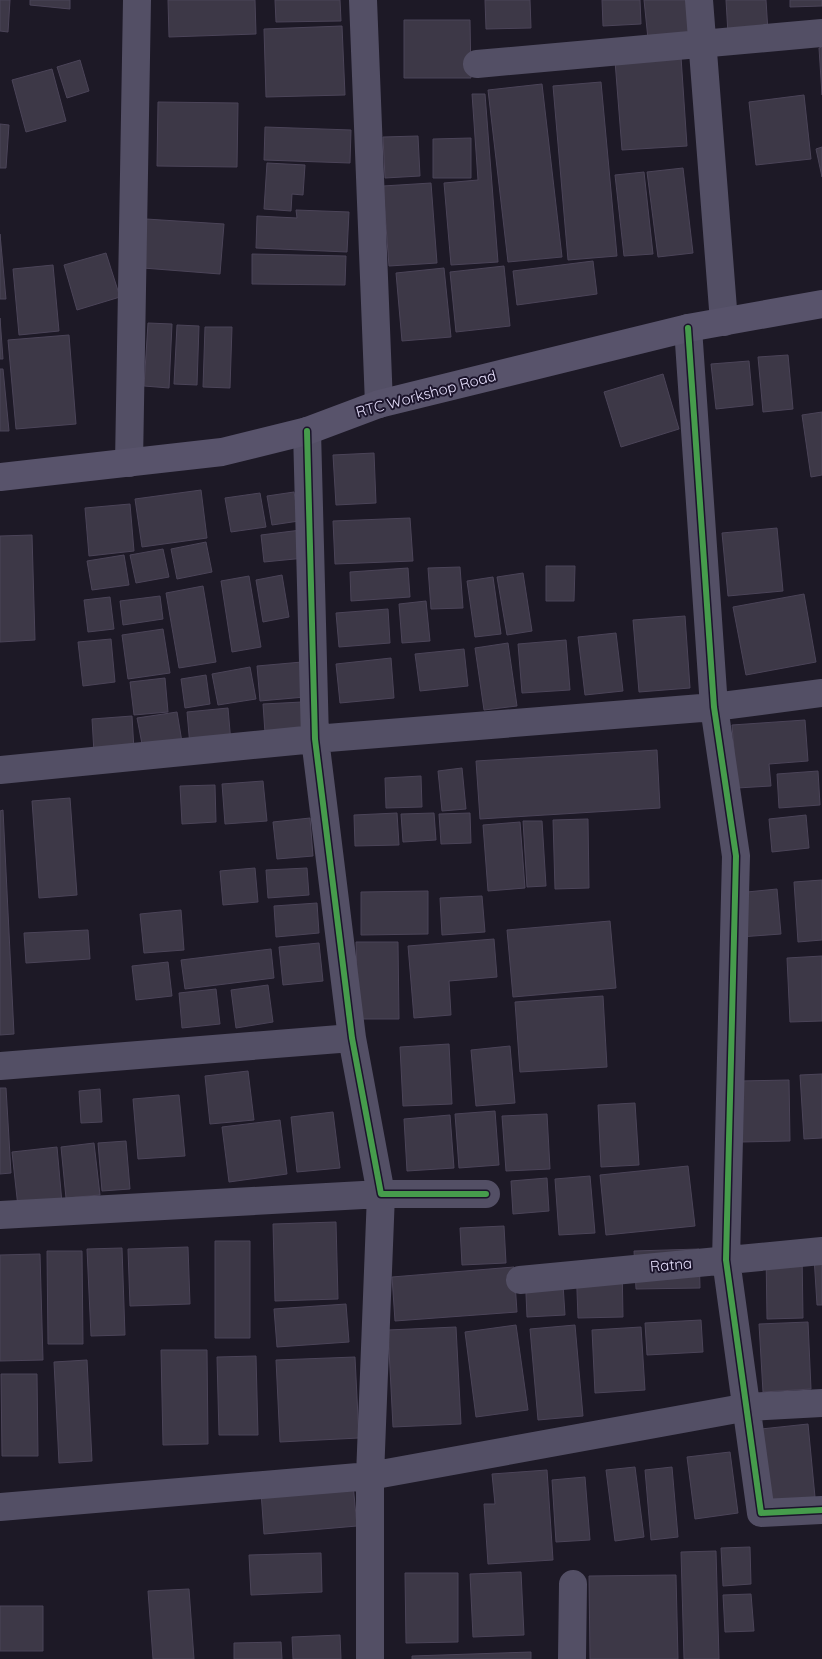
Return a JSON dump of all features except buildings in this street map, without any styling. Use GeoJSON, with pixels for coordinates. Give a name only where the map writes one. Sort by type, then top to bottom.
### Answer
{"type":"FeatureCollection","features":[{"type":"Feature","properties":{"kind":"street"},"geometry":{"type":"LineString","coordinates":[[129,463],[137,0]]}},
{"type":"Feature","properties":{"kind":"street"},"geometry":{"type":"LineString","coordinates":[[363,0],[379,404]]}},
{"type":"Feature","properties":{"kind":"street"},"geometry":{"type":"LineString","coordinates":[[699,0],[704,44],[724,322]]}},
{"type":"Feature","properties":{"kind":"street"},"geometry":{"type":"LineString","coordinates":[[477,64],[822,33]]}},
{"type":"Feature","properties":{"kind":"street","name":"RTC Workshop Road"},"geometry":{"type":"LineString","coordinates":[[0,477],[222,452],[307,431],[379,404],[688,328],[822,304]]}},
{"type":"Feature","properties":{"kind":"street"},"geometry":{"type":"LineString","coordinates":[[688,328],[714,708],[736,856],[726,1260],[748,1407],[761,1513],[822,1510]]}},
{"type":"Feature","properties":{"kind":"street"},"geometry":{"type":"LineString","coordinates":[[307,431],[315,740],[352,1038],[381,1194],[370,1476],[370,1659]]}},
{"type":"Feature","properties":{"kind":"street"},"geometry":{"type":"LineString","coordinates":[[0,770],[315,740],[714,708],[822,693]]}},
{"type":"Feature","properties":{"kind":"street"},"geometry":{"type":"LineString","coordinates":[[0,1066],[352,1038]]}},
{"type":"Feature","properties":{"kind":"street"},"geometry":{"type":"LineString","coordinates":[[0,1215],[381,1194],[486,1194]]}},
{"type":"Feature","properties":{"kind":"street","name":"Ratna"},"geometry":{"type":"LineString","coordinates":[[520,1280],[822,1251]]}},
{"type":"Feature","properties":{"kind":"street"},"geometry":{"type":"LineString","coordinates":[[0,1507],[370,1476],[748,1407],[822,1403]]}},
{"type":"Feature","properties":{"kind":"street"},"geometry":{"type":"LineString","coordinates":[[572,1659],[573,1584]]}},
{"type":"Feature","properties":{"kind":"cycle path"},"geometry":{"type":"LineString","coordinates":[[688,328],[714,707],[736,856],[726,1260],[761,1513],[822,1510]]}},
{"type":"Feature","properties":{"kind":"cycle path"},"geometry":{"type":"LineString","coordinates":[[307,431],[315,739],[352,1038],[381,1194],[486,1194]]}}]}
